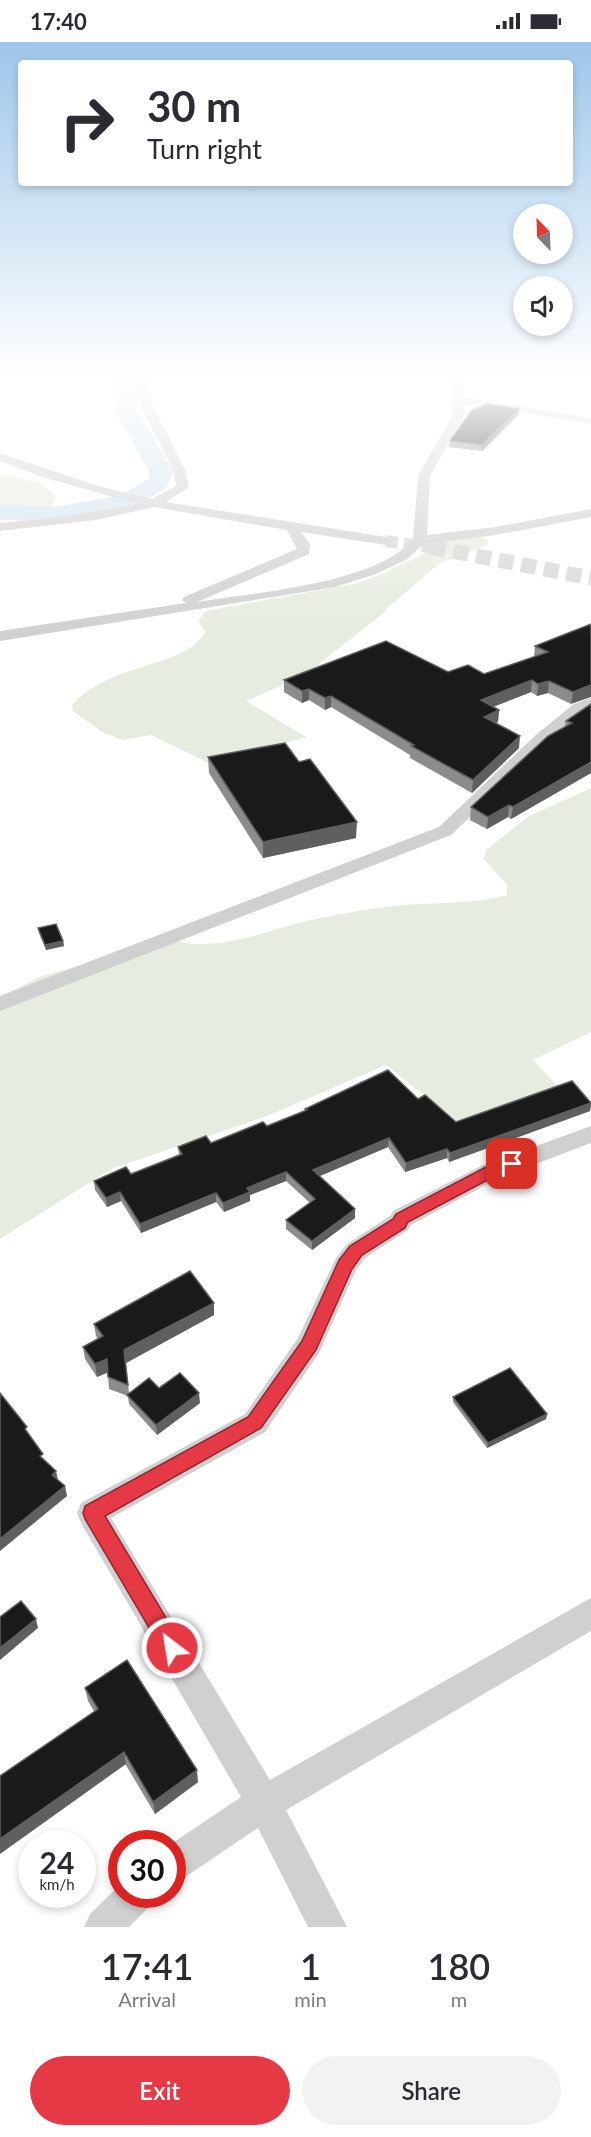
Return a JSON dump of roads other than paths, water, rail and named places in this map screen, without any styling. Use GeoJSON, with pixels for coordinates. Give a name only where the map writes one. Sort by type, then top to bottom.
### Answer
{"type":"FeatureCollection","features":[{"type":"Feature","properties":{"kind":"street"},"geometry":{"type":"LineString","coordinates":[[8,460],[102,492],[151,503],[386,541]]}},
{"type":"Feature","properties":{"kind":"street"},"geometry":{"type":"LineString","coordinates":[[0,527],[45,524],[91,517],[151,503],[174,495],[183,487],[174,460]]}},
{"type":"Feature","properties":{"kind":"street"},"geometry":{"type":"LineString","coordinates":[[420,540],[424,476],[433,460]]}},
{"type":"Feature","properties":{"kind":"street"},"geometry":{"type":"LineString","coordinates":[[0,636],[335,583],[371,572],[401,557],[420,540],[496,531],[591,513]]}},
{"type":"Feature","properties":{"kind":"street"},"geometry":{"type":"LineString","coordinates":[[176,608],[192,598],[304,551],[303,544],[293,531],[298,528]]}},
{"type":"Feature","properties":{"kind":"street"},"geometry":{"type":"LineString","coordinates":[[0,1004],[445,831],[543,738],[580,707],[591,703]]}},
{"type":"Feature","properties":{"kind":"street"},"geometry":{"type":"LineString","coordinates":[[328,1927],[264,1803],[92,1513],[255,1423],[309,1345],[345,1265],[356,1251],[399,1223],[402,1218],[490,1172],[586,1143]]}},
{"type":"Feature","properties":{"kind":"street"},"geometry":{"type":"LineString","coordinates":[[186,1855],[264,1803],[591,1613]]}},
{"type":"Feature","properties":{"kind":"street"},"geometry":{"type":"LineString","coordinates":[[103,1927],[122,1908]]}},
{"type":"Feature","properties":{"kind":"waterway"},"geometry":{"type":"LineString","coordinates":[[0,513],[56,514],[128,501],[159,482],[161,471],[155,460]]}},
{"type":"Feature","properties":{"kind":"tunnel"},"geometry":{"type":"LineString","coordinates":[[386,541],[439,549]]}},
{"type":"Feature","properties":{"kind":"tunnel"},"geometry":{"type":"LineString","coordinates":[[431,547],[439,549]]}},
{"type":"Feature","properties":{"kind":"tunnel"},"geometry":{"type":"LineString","coordinates":[[439,549],[591,578]]}}]}
